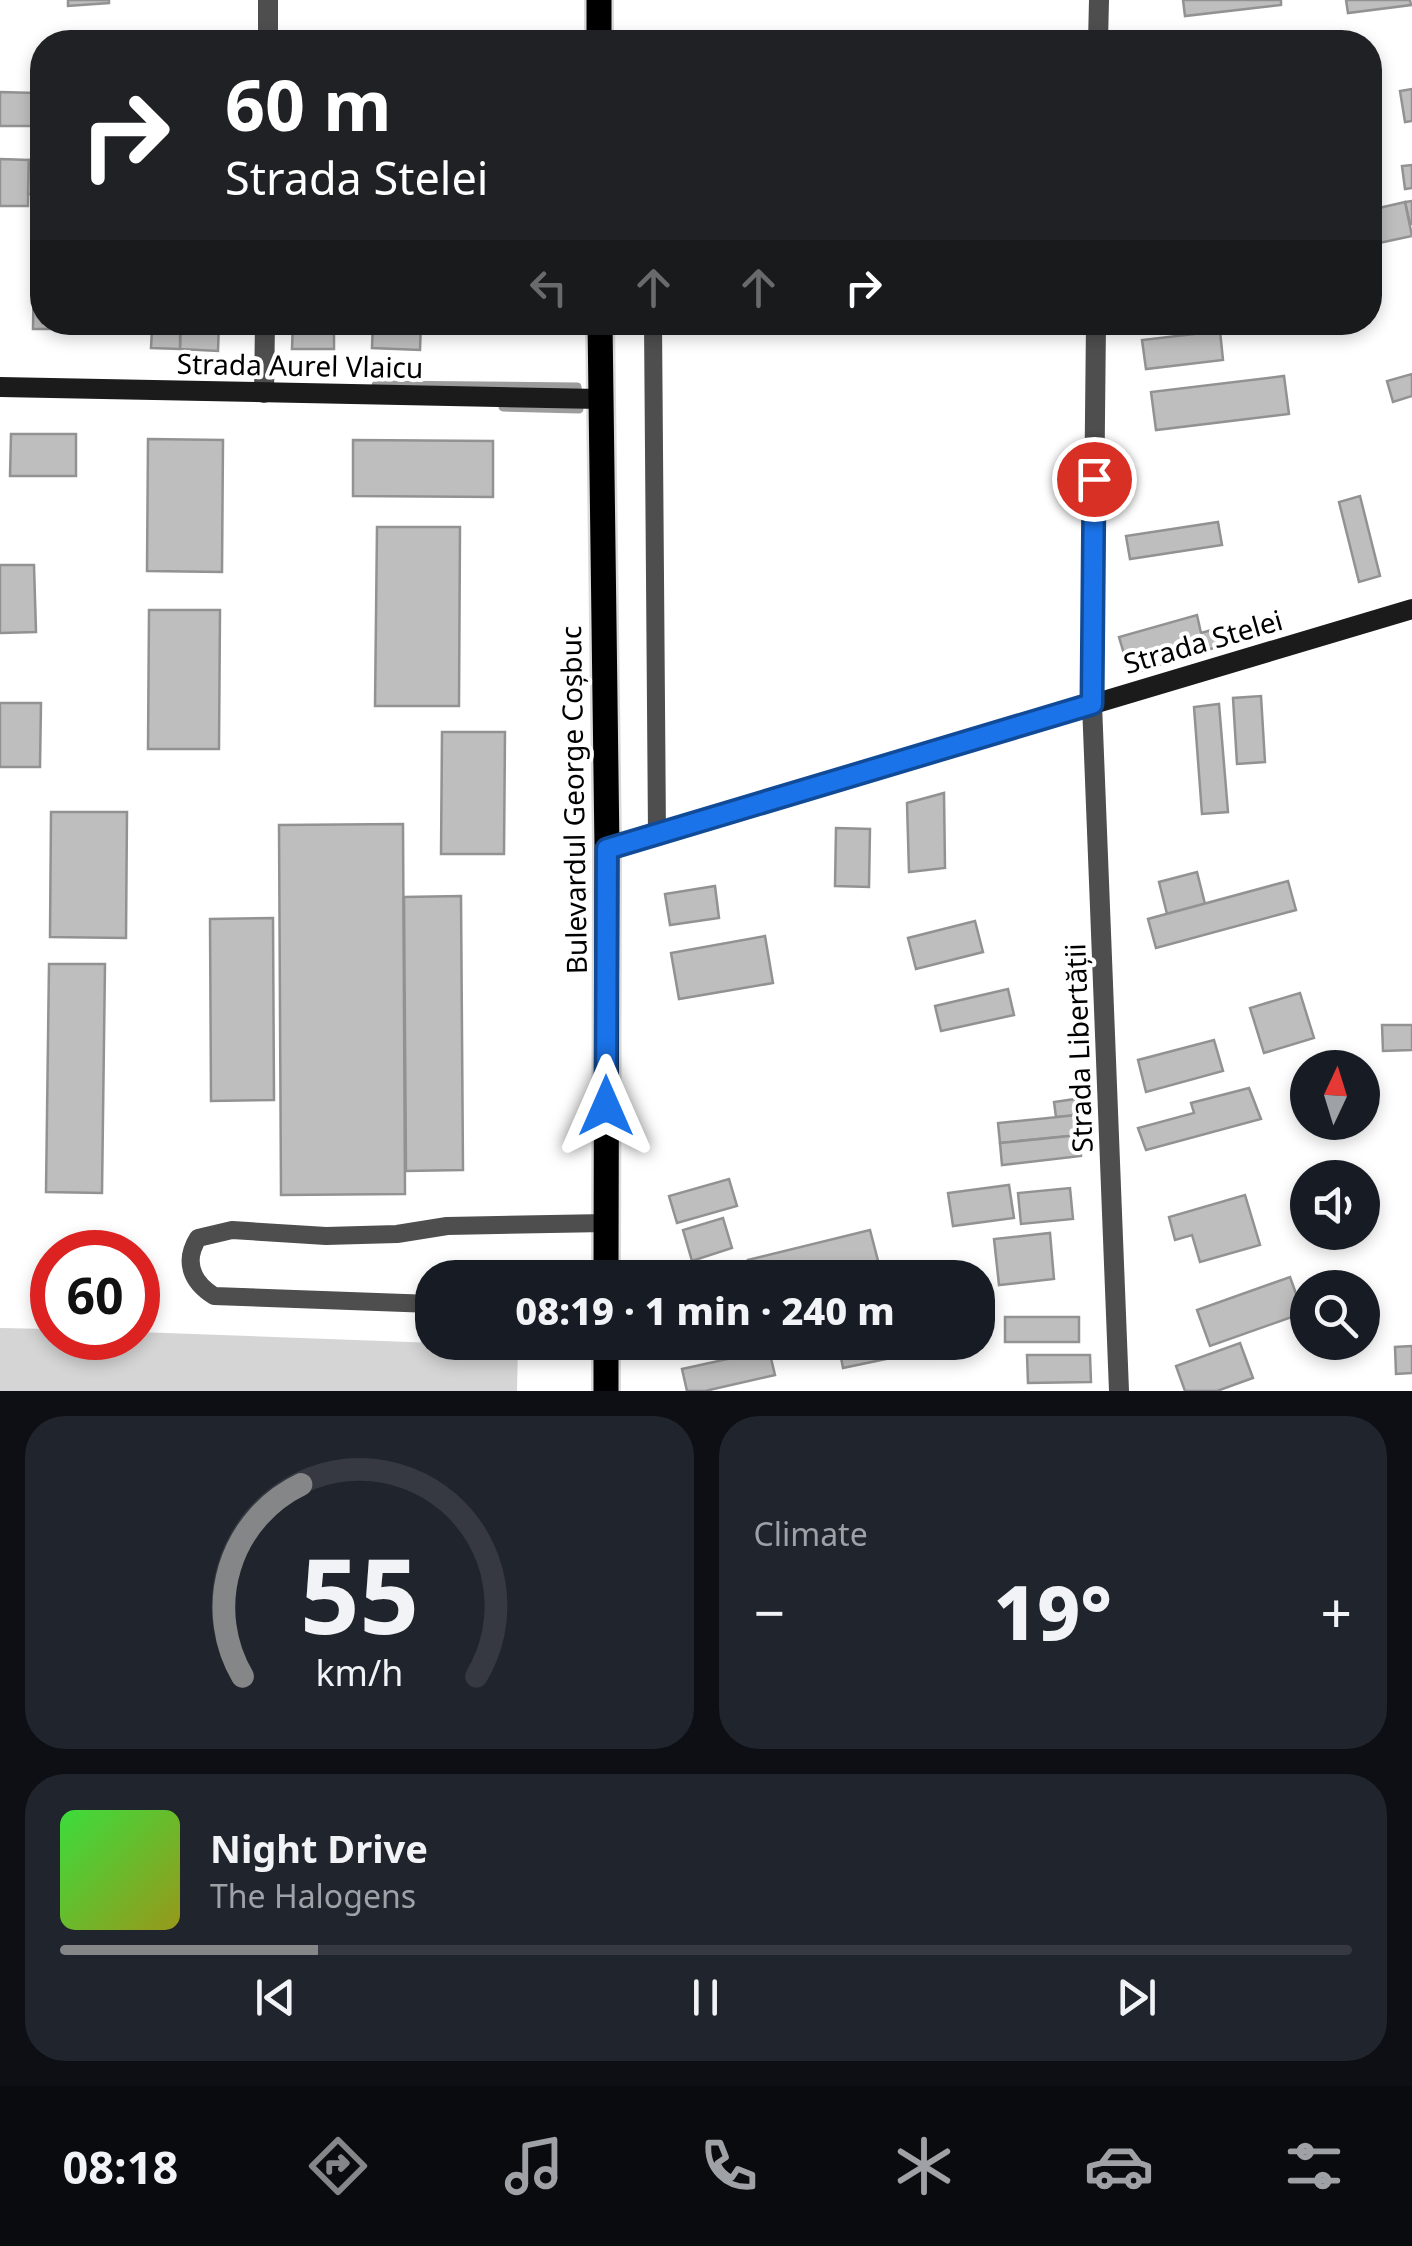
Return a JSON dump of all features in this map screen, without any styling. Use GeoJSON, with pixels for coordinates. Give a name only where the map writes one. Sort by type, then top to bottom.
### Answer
{"type":"FeatureCollection","features":[{"type":"Feature","properties":{"kind":"main road"},"geometry":{"type":"LineString","coordinates":[[599,0],[599,30]]}},
{"type":"Feature","properties":{"kind":"main road","name":"Bulevardul George Coșbuc"},"geometry":{"type":"LineString","coordinates":[[600,335],[607,849],[606,1260]]}},
{"type":"Feature","properties":{"kind":"main road"},"geometry":{"type":"LineString","coordinates":[[606,1360],[606,1391]]}},
{"type":"Feature","properties":{"kind":"street"},"geometry":{"type":"LineString","coordinates":[[268,0],[268,30]]}},
{"type":"Feature","properties":{"kind":"street"},"geometry":{"type":"LineString","coordinates":[[1098,30],[1099,0]]}},
{"type":"Feature","properties":{"kind":"street"},"geometry":{"type":"LineString","coordinates":[[264,392],[265,335]]}},
{"type":"Feature","properties":{"kind":"street","name":"Strada Libertății"},"geometry":{"type":"LineString","coordinates":[[1096,335],[1092,704],[1120,1391]]}},
{"type":"Feature","properties":{"kind":"street","name":"Strada Aurel Vlaicu"},"geometry":{"type":"LineString","coordinates":[[0,387],[600,399]]}},
{"type":"Feature","properties":{"kind":"street","name":"Strada Stelei"},"geometry":{"type":"LineString","coordinates":[[607,849],[1412,609]]}},
{"type":"Feature","properties":{"kind":"lane"},"geometry":{"type":"LineString","coordinates":[[653,335],[657,834]]}},
{"type":"Feature","properties":{"kind":"lane"},"geometry":{"type":"LineString","coordinates":[[415,1303],[214,1296],[200,1287],[190,1268],[189,1252],[198,1238],[232,1230],[326,1236],[397,1234],[447,1226],[606,1222]]}},
{"type":"Feature","properties":{"kind":"shaded area"},"geometry":{"type":"Polygon","coordinates":[[[0,1328],[30,1329],[30,1360],[160,1360],[160,1333],[415,1342],[415,1360],[518,1360],[517,1391],[0,1391],[0,1328]]]}},
{"type":"Feature","properties":{"kind":"building"},"geometry":{"type":"Polygon","coordinates":[[[68,0],[109,0],[109,3],[68,6],[68,0]]]}},
{"type":"Feature","properties":{"kind":"building"},"geometry":{"type":"Polygon","coordinates":[[[1183,0],[1281,0],[1281,5],[1185,16],[1183,0]]]}},
{"type":"Feature","properties":{"kind":"building"},"geometry":{"type":"Polygon","coordinates":[[[1346,0],[1410,0],[1411,5],[1348,13],[1346,0]]]}},
{"type":"Feature","properties":{"kind":"building"},"geometry":{"type":"Polygon","coordinates":[[[1412,89],[1412,121],[1405,122],[1400,91],[1412,89]]]}},
{"type":"Feature","properties":{"kind":"building"},"geometry":{"type":"Polygon","coordinates":[[[0,92],[30,93],[30,126],[0,126],[0,92]]]}},
{"type":"Feature","properties":{"kind":"building"},"geometry":{"type":"Polygon","coordinates":[[[0,159],[29,160],[28,206],[0,206],[0,159]]]}},
{"type":"Feature","properties":{"kind":"building"},"geometry":{"type":"Polygon","coordinates":[[[1412,165],[1412,188],[1405,189],[1402,166],[1412,165]]]}},
{"type":"Feature","properties":{"kind":"building"},"geometry":{"type":"Polygon","coordinates":[[[1412,201],[1412,224],[1410,224],[1405,202],[1412,201]]]}},
{"type":"Feature","properties":{"kind":"building"},"geometry":{"type":"Polygon","coordinates":[[[1405,202],[1412,236],[1382,242],[1382,207],[1405,202]]]}},
{"type":"Feature","properties":{"kind":"building"},"geometry":{"type":"Polygon","coordinates":[[[152,335],[180,335],[180,349],[151,348],[152,335]]]}},
{"type":"Feature","properties":{"kind":"building"},"geometry":{"type":"Polygon","coordinates":[[[181,335],[219,335],[218,351],[180,349],[181,335]]]}},
{"type":"Feature","properties":{"kind":"building"},"geometry":{"type":"Polygon","coordinates":[[[293,335],[334,335],[334,349],[292,349],[293,335]]]}},
{"type":"Feature","properties":{"kind":"building"},"geometry":{"type":"Polygon","coordinates":[[[372,335],[421,335],[420,350],[372,348],[372,335]]]}},
{"type":"Feature","properties":{"kind":"building"},"geometry":{"type":"Polygon","coordinates":[[[1220,335],[1223,360],[1146,369],[1142,340],[1220,335]]]}},
{"type":"Feature","properties":{"kind":"building"},"geometry":{"type":"Polygon","coordinates":[[[1412,374],[1412,396],[1393,402],[1387,381],[1412,374]]]}},
{"type":"Feature","properties":{"kind":"building"},"geometry":{"type":"Polygon","coordinates":[[[1284,376],[1289,414],[1156,430],[1151,392],[1284,376]]]}},
{"type":"Feature","properties":{"kind":"building"},"geometry":{"type":"Polygon","coordinates":[[[11,434],[76,434],[76,476],[10,476],[11,434]]]}},
{"type":"Feature","properties":{"kind":"building"},"geometry":{"type":"Polygon","coordinates":[[[148,439],[223,440],[222,572],[147,571],[148,439]]]}},
{"type":"Feature","properties":{"kind":"building"},"geometry":{"type":"Polygon","coordinates":[[[353,440],[493,441],[493,497],[353,496],[353,440]]]}},
{"type":"Feature","properties":{"kind":"building"},"geometry":{"type":"Polygon","coordinates":[[[1360,496],[1380,576],[1359,582],[1339,502],[1360,496]]]}},
{"type":"Feature","properties":{"kind":"building"},"geometry":{"type":"Polygon","coordinates":[[[1218,522],[1222,545],[1130,559],[1126,536],[1218,522]]]}},
{"type":"Feature","properties":{"kind":"building"},"geometry":{"type":"Polygon","coordinates":[[[377,527],[460,527],[459,706],[375,706],[377,527]]]}},
{"type":"Feature","properties":{"kind":"building"},"geometry":{"type":"Polygon","coordinates":[[[0,565],[34,565],[36,632],[0,633],[0,565]]]}},
{"type":"Feature","properties":{"kind":"building"},"geometry":{"type":"Polygon","coordinates":[[[149,610],[220,610],[219,749],[148,749],[149,610]]]}},
{"type":"Feature","properties":{"kind":"building"},"geometry":{"type":"Polygon","coordinates":[[[1197,615],[1201,633],[1222,627],[1227,644],[1130,674],[1119,637],[1197,615]]]}},
{"type":"Feature","properties":{"kind":"building"},"geometry":{"type":"Polygon","coordinates":[[[1261,696],[1265,762],[1237,764],[1233,698],[1261,696]]]}},
{"type":"Feature","properties":{"kind":"building"},"geometry":{"type":"Polygon","coordinates":[[[0,703],[41,703],[40,767],[0,767],[0,703]]]}},
{"type":"Feature","properties":{"kind":"building"},"geometry":{"type":"Polygon","coordinates":[[[1219,704],[1228,812],[1202,814],[1194,707],[1219,704]]]}},
{"type":"Feature","properties":{"kind":"building"},"geometry":{"type":"Polygon","coordinates":[[[442,732],[505,732],[504,854],[441,854],[442,732]]]}},
{"type":"Feature","properties":{"kind":"building"},"geometry":{"type":"Polygon","coordinates":[[[944,793],[945,868],[909,872],[907,803],[944,793]]]}},
{"type":"Feature","properties":{"kind":"building"},"geometry":{"type":"Polygon","coordinates":[[[51,812],[127,812],[126,938],[50,937],[51,812]]]}},
{"type":"Feature","properties":{"kind":"building"},"geometry":{"type":"Polygon","coordinates":[[[403,824],[405,1194],[281,1195],[279,825],[403,824]]]}},
{"type":"Feature","properties":{"kind":"building"},"geometry":{"type":"Polygon","coordinates":[[[836,828],[870,829],[869,887],[835,886],[836,828]]]}},
{"type":"Feature","properties":{"kind":"building"},"geometry":{"type":"Polygon","coordinates":[[[1197,872],[1205,904],[1167,914],[1159,882],[1197,872]]]}},
{"type":"Feature","properties":{"kind":"building"},"geometry":{"type":"Polygon","coordinates":[[[1288,881],[1296,910],[1156,948],[1148,919],[1288,881]]]}},
{"type":"Feature","properties":{"kind":"building"},"geometry":{"type":"Polygon","coordinates":[[[715,886],[719,918],[670,925],[665,894],[715,886]]]}},
{"type":"Feature","properties":{"kind":"building"},"geometry":{"type":"Polygon","coordinates":[[[461,896],[463,1170],[406,1171],[404,897],[461,896]]]}},
{"type":"Feature","properties":{"kind":"building"},"geometry":{"type":"Polygon","coordinates":[[[273,918],[274,1100],[211,1101],[210,919],[273,918]]]}},
{"type":"Feature","properties":{"kind":"building"},"geometry":{"type":"Polygon","coordinates":[[[975,921],[983,952],[916,969],[908,938],[975,921]]]}},
{"type":"Feature","properties":{"kind":"building"},"geometry":{"type":"Polygon","coordinates":[[[765,936],[773,983],[679,999],[671,953],[765,936]]]}},
{"type":"Feature","properties":{"kind":"building"},"geometry":{"type":"Polygon","coordinates":[[[49,964],[105,964],[102,1193],[46,1192],[49,964]]]}},
{"type":"Feature","properties":{"kind":"building"},"geometry":{"type":"Polygon","coordinates":[[[1008,989],[1014,1015],[941,1031],[935,1006],[1008,989]]]}},
{"type":"Feature","properties":{"kind":"building"},"geometry":{"type":"Polygon","coordinates":[[[1300,993],[1314,1038],[1264,1053],[1250,1008],[1300,993]]]}},
{"type":"Feature","properties":{"kind":"building"},"geometry":{"type":"Polygon","coordinates":[[[1382,1025],[1412,1025],[1412,1050],[1383,1051],[1382,1025]]]}},
{"type":"Feature","properties":{"kind":"building"},"geometry":{"type":"Polygon","coordinates":[[[1214,1040],[1223,1071],[1146,1092],[1138,1060],[1214,1040]]]}},
{"type":"Feature","properties":{"kind":"building"},"geometry":{"type":"Polygon","coordinates":[[[1249,1088],[1261,1119],[1146,1150],[1138,1128],[1194,1113],[1191,1103],[1249,1088]]]}},
{"type":"Feature","properties":{"kind":"building"},"geometry":{"type":"Polygon","coordinates":[[[1075,1099],[1077,1115],[1056,1117],[1054,1102],[1075,1099]]]}},
{"type":"Feature","properties":{"kind":"building"},"geometry":{"type":"Polygon","coordinates":[[[1077,1115],[1079,1135],[1000,1143],[998,1123],[1077,1115]]]}},
{"type":"Feature","properties":{"kind":"building"},"geometry":{"type":"Polygon","coordinates":[[[1079,1135],[1081,1156],[1002,1165],[1000,1143],[1079,1135]]]}},
{"type":"Feature","properties":{"kind":"building"},"geometry":{"type":"Polygon","coordinates":[[[729,1179],[737,1206],[677,1223],[669,1196],[729,1179]]]}},
{"type":"Feature","properties":{"kind":"building"},"geometry":{"type":"Polygon","coordinates":[[[1009,1185],[1014,1218],[953,1226],[948,1193],[1009,1185]]]}},
{"type":"Feature","properties":{"kind":"building"},"geometry":{"type":"Polygon","coordinates":[[[1070,1188],[1073,1219],[1021,1224],[1018,1193],[1070,1188]]]}},
{"type":"Feature","properties":{"kind":"building"},"geometry":{"type":"Polygon","coordinates":[[[1245,1195],[1260,1245],[1200,1262],[1192,1235],[1175,1240],[1169,1217],[1245,1195]]]}},
{"type":"Feature","properties":{"kind":"building"},"geometry":{"type":"Polygon","coordinates":[[[723,1218],[732,1248],[692,1260],[683,1230],[723,1218]]]}},
{"type":"Feature","properties":{"kind":"building"},"geometry":{"type":"Polygon","coordinates":[[[870,1230],[878,1260],[748,1260],[870,1230]]]}},
{"type":"Feature","properties":{"kind":"building"},"geometry":{"type":"Polygon","coordinates":[[[1050,1233],[1054,1279],[999,1285],[994,1239],[1050,1233]]]}},
{"type":"Feature","properties":{"kind":"building"},"geometry":{"type":"Polygon","coordinates":[[[1290,1277],[1290,1318],[1210,1346],[1197,1310],[1290,1277]]]}},
{"type":"Feature","properties":{"kind":"building"},"geometry":{"type":"Polygon","coordinates":[[[1005,1317],[1079,1317],[1079,1342],[1005,1342],[1005,1317]]]}},
{"type":"Feature","properties":{"kind":"building"},"geometry":{"type":"Polygon","coordinates":[[[1240,1343],[1253,1378],[1217,1391],[1185,1391],[1176,1366],[1240,1343]]]}},
{"type":"Feature","properties":{"kind":"building"},"geometry":{"type":"Polygon","coordinates":[[[1412,1346],[1412,1373],[1396,1374],[1395,1347],[1412,1346]]]}},
{"type":"Feature","properties":{"kind":"building"},"geometry":{"type":"Polygon","coordinates":[[[1027,1355],[1090,1355],[1091,1382],[1028,1383],[1027,1355]]]}},
{"type":"Feature","properties":{"kind":"building"},"geometry":{"type":"Polygon","coordinates":[[[723,1360],[771,1360],[775,1375],[705,1391],[687,1391],[682,1369],[723,1360]]]}},
{"type":"Feature","properties":{"kind":"building"},"geometry":{"type":"Polygon","coordinates":[[[841,1360],[881,1360],[843,1368],[841,1360]]]}},
{"type":"Feature","properties":{"kind":"waterway"},"geometry":{"type":"LineString","coordinates":[[376,385],[577,387],[579,409],[503,407]]}},
{"type":"Feature","properties":{"kind":"route"},"geometry":{"type":"LineString","coordinates":[[606,1106],[607,849],[1092,704],[1094,479]]}}]}
